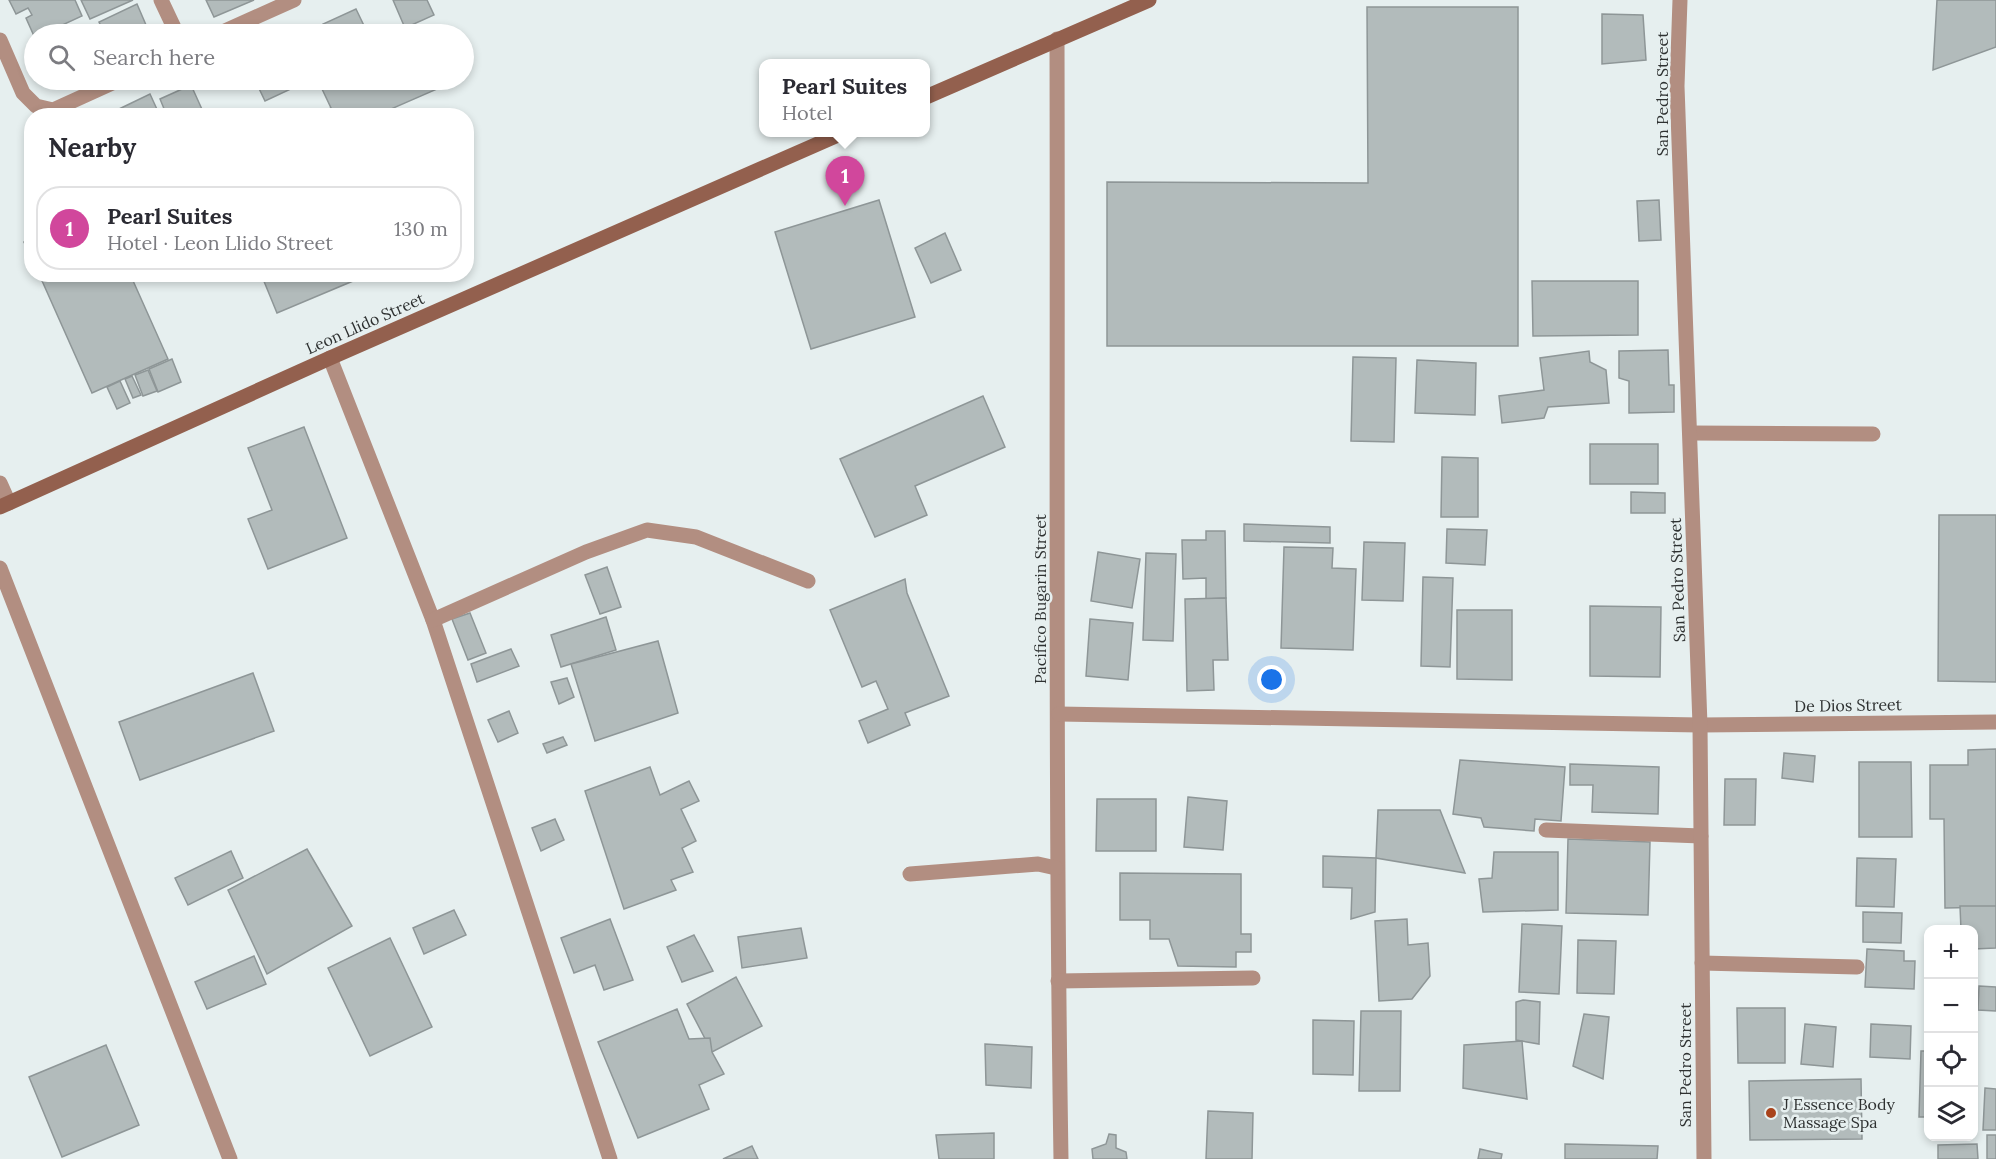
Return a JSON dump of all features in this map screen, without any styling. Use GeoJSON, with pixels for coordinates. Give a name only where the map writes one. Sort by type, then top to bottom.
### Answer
{"type":"FeatureCollection","features":[{"type":"Feature","properties":{"kind":"main road"},"geometry":{"type":"LineString","coordinates":[[930,95],[1149,0]]}},
{"type":"Feature","properties":{"kind":"main road","name":"Leon Llido Street"},"geometry":{"type":"LineString","coordinates":[[4,505],[330,358],[834,137]]}},
{"type":"Feature","properties":{"kind":"street"},"geometry":{"type":"LineString","coordinates":[[161,0],[172,24]]}},
{"type":"Feature","properties":{"kind":"street"},"geometry":{"type":"LineString","coordinates":[[240,24],[294,0]]}},
{"type":"Feature","properties":{"kind":"street","name":"San Pedro Street"},"geometry":{"type":"LineString","coordinates":[[1680,0],[1677,86],[1700,725],[1704,1159]]}},
{"type":"Feature","properties":{"kind":"street","name":"Pacifico Bugarin Street"},"geometry":{"type":"LineString","coordinates":[[1057,39],[1059,714],[1056,868],[1061,1159]]}},
{"type":"Feature","properties":{"kind":"street"},"geometry":{"type":"LineString","coordinates":[[0,40],[23,93],[36,106],[44,108]]}},
{"type":"Feature","properties":{"kind":"street"},"geometry":{"type":"LineString","coordinates":[[57,108],[97,90]]}},
{"type":"Feature","properties":{"kind":"street"},"geometry":{"type":"LineString","coordinates":[[330,358],[433,620],[610,1159]]}},
{"type":"Feature","properties":{"kind":"street"},"geometry":{"type":"LineString","coordinates":[[1690,433],[1873,434]]}},
{"type":"Feature","properties":{"kind":"street"},"geometry":{"type":"LineString","coordinates":[[0,483],[4,505]]}},
{"type":"Feature","properties":{"kind":"street"},"geometry":{"type":"LineString","coordinates":[[433,620],[586,552],[647,530],[696,537],[808,581]]}},
{"type":"Feature","properties":{"kind":"street"},"geometry":{"type":"LineString","coordinates":[[0,568],[230,1159]]}},
{"type":"Feature","properties":{"kind":"street","name":"De Dios Street"},"geometry":{"type":"LineString","coordinates":[[1059,714],[1700,725],[1996,722]]}},
{"type":"Feature","properties":{"kind":"street"},"geometry":{"type":"LineString","coordinates":[[1546,830],[1701,836]]}},
{"type":"Feature","properties":{"kind":"street"},"geometry":{"type":"LineString","coordinates":[[910,873],[1038,864],[1056,868]]}},
{"type":"Feature","properties":{"kind":"street"},"geometry":{"type":"LineString","coordinates":[[1702,963],[1857,967]]}},
{"type":"Feature","properties":{"kind":"street"},"geometry":{"type":"LineString","coordinates":[[1058,981],[1253,978]]}},
{"type":"Feature","properties":{"kind":"building"},"geometry":{"type":"Polygon","coordinates":[[[9,0],[75,0],[82,16],[65,24],[29,24],[26,18],[32,15],[28,8],[16,14],[9,0]]]}},
{"type":"Feature","properties":{"kind":"building"},"geometry":{"type":"Polygon","coordinates":[[[81,0],[133,0],[90,19],[81,0]]]}},
{"type":"Feature","properties":{"kind":"building"},"geometry":{"type":"Polygon","coordinates":[[[206,0],[254,0],[214,17],[206,0]]]}},
{"type":"Feature","properties":{"kind":"building"},"geometry":{"type":"Polygon","coordinates":[[[393,0],[427,0],[434,15],[414,24],[403,24],[393,0]]]}},
{"type":"Feature","properties":{"kind":"building"},"geometry":{"type":"Polygon","coordinates":[[[1937,0],[1996,0],[1996,47],[1933,70],[1937,0]]]}},
{"type":"Feature","properties":{"kind":"building"},"geometry":{"type":"Polygon","coordinates":[[[137,4],[146,24],[100,24],[99,22],[137,4]]]}},
{"type":"Feature","properties":{"kind":"building"},"geometry":{"type":"Polygon","coordinates":[[[1367,7],[1518,7],[1518,346],[1107,346],[1107,182],[1368,183],[1367,7]]]}},
{"type":"Feature","properties":{"kind":"building"},"geometry":{"type":"Polygon","coordinates":[[[356,9],[363,24],[323,24],[356,9]]]}},
{"type":"Feature","properties":{"kind":"building"},"geometry":{"type":"Polygon","coordinates":[[[1602,14],[1643,15],[1646,60],[1602,64],[1602,14]]]}},
{"type":"Feature","properties":{"kind":"building"},"geometry":{"type":"Polygon","coordinates":[[[180,90],[193,90],[201,108],[164,108],[160,99],[180,90]]]}},
{"type":"Feature","properties":{"kind":"building"},"geometry":{"type":"Polygon","coordinates":[[[260,90],[289,90],[265,101],[260,90]]]}},
{"type":"Feature","properties":{"kind":"building"},"geometry":{"type":"Polygon","coordinates":[[[322,90],[435,90],[393,108],[331,108],[322,90]]]}},
{"type":"Feature","properties":{"kind":"building"},"geometry":{"type":"Polygon","coordinates":[[[150,94],[156,108],[121,108],[150,94]]]}},
{"type":"Feature","properties":{"kind":"building"},"geometry":{"type":"Polygon","coordinates":[[[879,200],[915,317],[811,349],[775,232],[879,200]]]}},
{"type":"Feature","properties":{"kind":"building"},"geometry":{"type":"Polygon","coordinates":[[[1659,200],[1661,240],[1639,241],[1637,201],[1659,200]]]}},
{"type":"Feature","properties":{"kind":"building"},"geometry":{"type":"Polygon","coordinates":[[[945,233],[961,270],[931,283],[915,248],[945,233]]]}},
{"type":"Feature","properties":{"kind":"building"},"geometry":{"type":"Polygon","coordinates":[[[1532,281],[1638,281],[1638,335],[1533,336],[1532,281]]]}},
{"type":"Feature","properties":{"kind":"building"},"geometry":{"type":"Polygon","coordinates":[[[43,282],[134,282],[168,359],[92,393],[43,282]]]}},
{"type":"Feature","properties":{"kind":"building"},"geometry":{"type":"Polygon","coordinates":[[[264,282],[351,282],[277,313],[264,282]]]}},
{"type":"Feature","properties":{"kind":"building"},"geometry":{"type":"Polygon","coordinates":[[[1668,350],[1669,385],[1674,385],[1674,412],[1629,413],[1629,381],[1619,378],[1619,351],[1668,350]]]}},
{"type":"Feature","properties":{"kind":"building"},"geometry":{"type":"Polygon","coordinates":[[[1589,351],[1590,362],[1606,370],[1609,403],[1548,407],[1544,418],[1502,423],[1499,396],[1544,390],[1540,358],[1589,351]]]}},
{"type":"Feature","properties":{"kind":"building"},"geometry":{"type":"Polygon","coordinates":[[[1353,357],[1396,358],[1394,442],[1351,441],[1353,357]]]}},
{"type":"Feature","properties":{"kind":"building"},"geometry":{"type":"Polygon","coordinates":[[[172,359],[181,382],[158,392],[149,369],[172,359]]]}},
{"type":"Feature","properties":{"kind":"building"},"geometry":{"type":"Polygon","coordinates":[[[1417,360],[1476,363],[1475,415],[1415,413],[1417,360]]]}},
{"type":"Feature","properties":{"kind":"building"},"geometry":{"type":"Polygon","coordinates":[[[148,370],[157,391],[143,396],[135,375],[148,370]]]}},
{"type":"Feature","properties":{"kind":"building"},"geometry":{"type":"Polygon","coordinates":[[[132,376],[141,395],[133,398],[125,379],[132,376]]]}},
{"type":"Feature","properties":{"kind":"building"},"geometry":{"type":"Polygon","coordinates":[[[120,381],[130,403],[117,409],[107,387],[120,381]]]}},
{"type":"Feature","properties":{"kind":"building"},"geometry":{"type":"Polygon","coordinates":[[[983,396],[1005,447],[915,486],[927,515],[875,537],[840,459],[983,396]]]}},
{"type":"Feature","properties":{"kind":"building"},"geometry":{"type":"Polygon","coordinates":[[[304,427],[347,538],[268,569],[248,519],[272,510],[248,448],[304,427]]]}},
{"type":"Feature","properties":{"kind":"building"},"geometry":{"type":"Polygon","coordinates":[[[1590,444],[1658,444],[1658,484],[1590,484],[1590,444]]]}},
{"type":"Feature","properties":{"kind":"building"},"geometry":{"type":"Polygon","coordinates":[[[1442,457],[1478,458],[1478,517],[1441,517],[1442,457]]]}},
{"type":"Feature","properties":{"kind":"building"},"geometry":{"type":"Polygon","coordinates":[[[1631,492],[1665,493],[1665,513],[1631,513],[1631,492]]]}},
{"type":"Feature","properties":{"kind":"building"},"geometry":{"type":"Polygon","coordinates":[[[1939,515],[1996,515],[1996,682],[1938,681],[1939,515]]]}},
{"type":"Feature","properties":{"kind":"building"},"geometry":{"type":"Polygon","coordinates":[[[1244,524],[1330,527],[1330,543],[1244,541],[1244,524]]]}},
{"type":"Feature","properties":{"kind":"building"},"geometry":{"type":"Polygon","coordinates":[[[1447,529],[1487,530],[1485,565],[1446,563],[1447,529]]]}},
{"type":"Feature","properties":{"kind":"building"},"geometry":{"type":"Polygon","coordinates":[[[1206,531],[1225,531],[1226,598],[1206,599],[1206,578],[1183,579],[1182,540],[1206,540],[1206,531]]]}},
{"type":"Feature","properties":{"kind":"building"},"geometry":{"type":"Polygon","coordinates":[[[1364,542],[1405,543],[1403,601],[1362,600],[1364,542]]]}},
{"type":"Feature","properties":{"kind":"building"},"geometry":{"type":"Polygon","coordinates":[[[1284,547],[1333,548],[1332,568],[1356,569],[1353,650],[1281,648],[1284,547]]]}},
{"type":"Feature","properties":{"kind":"building"},"geometry":{"type":"Polygon","coordinates":[[[1098,552],[1140,559],[1132,608],[1091,601],[1098,552]]]}},
{"type":"Feature","properties":{"kind":"building"},"geometry":{"type":"Polygon","coordinates":[[[1146,553],[1176,554],[1173,641],[1143,640],[1146,553]]]}},
{"type":"Feature","properties":{"kind":"building"},"geometry":{"type":"Polygon","coordinates":[[[607,567],[621,607],[600,614],[585,575],[607,567]]]}},
{"type":"Feature","properties":{"kind":"building"},"geometry":{"type":"Polygon","coordinates":[[[1423,577],[1453,578],[1450,667],[1421,666],[1423,577]]]}},
{"type":"Feature","properties":{"kind":"building"},"geometry":{"type":"Polygon","coordinates":[[[905,579],[907,593],[949,696],[905,713],[910,725],[868,743],[859,721],[888,709],[876,681],[862,687],[830,610],[905,579]]]}},
{"type":"Feature","properties":{"kind":"building"},"geometry":{"type":"Polygon","coordinates":[[[1226,598],[1228,660],[1213,660],[1214,690],[1187,691],[1185,599],[1226,598]]]}},
{"type":"Feature","properties":{"kind":"building"},"geometry":{"type":"Polygon","coordinates":[[[1590,606],[1661,607],[1660,677],[1590,676],[1590,606]]]}},
{"type":"Feature","properties":{"kind":"building"},"geometry":{"type":"Polygon","coordinates":[[[1457,610],[1512,610],[1512,680],[1457,679],[1457,610]]]}},
{"type":"Feature","properties":{"kind":"building"},"geometry":{"type":"Polygon","coordinates":[[[470,613],[486,653],[468,660],[452,619],[470,613]]]}},
{"type":"Feature","properties":{"kind":"building"},"geometry":{"type":"Polygon","coordinates":[[[606,617],[616,650],[561,667],[551,635],[606,617]]]}},
{"type":"Feature","properties":{"kind":"building"},"geometry":{"type":"Polygon","coordinates":[[[1090,619],[1133,623],[1128,680],[1086,676],[1090,619]]]}},
{"type":"Feature","properties":{"kind":"building"},"geometry":{"type":"Polygon","coordinates":[[[658,641],[678,713],[595,741],[571,664],[658,641]]]}},
{"type":"Feature","properties":{"kind":"building"},"geometry":{"type":"Polygon","coordinates":[[[511,649],[519,666],[477,682],[471,664],[511,649]]]}},
{"type":"Feature","properties":{"kind":"building"},"geometry":{"type":"Polygon","coordinates":[[[253,673],[274,731],[140,780],[119,722],[253,673]]]}},
{"type":"Feature","properties":{"kind":"building"},"geometry":{"type":"Polygon","coordinates":[[[567,678],[574,697],[559,704],[551,682],[567,678]]]}},
{"type":"Feature","properties":{"kind":"building"},"geometry":{"type":"Polygon","coordinates":[[[509,711],[518,733],[498,742],[488,720],[509,711]]]}},
{"type":"Feature","properties":{"kind":"building"},"geometry":{"type":"Polygon","coordinates":[[[563,737],[567,745],[547,753],[543,744],[563,737]]]}},
{"type":"Feature","properties":{"kind":"building"},"geometry":{"type":"Polygon","coordinates":[[[1996,749],[1996,907],[1945,908],[1944,819],[1930,819],[1930,765],[1968,765],[1968,750],[1996,749]]]}},
{"type":"Feature","properties":{"kind":"building"},"geometry":{"type":"Polygon","coordinates":[[[1784,753],[1815,756],[1813,782],[1782,778],[1784,753]]]}},
{"type":"Feature","properties":{"kind":"building"},"geometry":{"type":"Polygon","coordinates":[[[1460,760],[1565,767],[1561,821],[1535,819],[1534,831],[1484,827],[1481,818],[1453,814],[1460,760]]]}},
{"type":"Feature","properties":{"kind":"building"},"geometry":{"type":"Polygon","coordinates":[[[1859,762],[1911,762],[1912,837],[1859,837],[1859,762]]]}},
{"type":"Feature","properties":{"kind":"building"},"geometry":{"type":"Polygon","coordinates":[[[1570,764],[1659,767],[1658,814],[1592,812],[1593,785],[1570,785],[1570,764]]]}},
{"type":"Feature","properties":{"kind":"building"},"geometry":{"type":"Polygon","coordinates":[[[650,767],[660,795],[689,781],[699,801],[681,809],[696,841],[682,848],[693,872],[671,880],[676,890],[624,909],[585,791],[650,767]]]}},
{"type":"Feature","properties":{"kind":"building"},"geometry":{"type":"Polygon","coordinates":[[[1725,779],[1756,779],[1755,825],[1724,825],[1725,779]]]}},
{"type":"Feature","properties":{"kind":"building"},"geometry":{"type":"Polygon","coordinates":[[[1188,797],[1227,801],[1223,850],[1184,847],[1188,797]]]}},
{"type":"Feature","properties":{"kind":"building"},"geometry":{"type":"Polygon","coordinates":[[[1097,799],[1156,799],[1156,851],[1096,851],[1097,799]]]}},
{"type":"Feature","properties":{"kind":"building"},"geometry":{"type":"Polygon","coordinates":[[[1378,810],[1440,810],[1465,873],[1376,858],[1378,810]]]}},
{"type":"Feature","properties":{"kind":"building"},"geometry":{"type":"Polygon","coordinates":[[[555,819],[564,840],[541,851],[532,828],[555,819]]]}},
{"type":"Feature","properties":{"kind":"building"},"geometry":{"type":"Polygon","coordinates":[[[1568,839],[1650,842],[1648,915],[1566,913],[1568,839]]]}},
{"type":"Feature","properties":{"kind":"building"},"geometry":{"type":"Polygon","coordinates":[[[307,849],[352,926],[267,974],[228,890],[307,849]]]}},
{"type":"Feature","properties":{"kind":"building"},"geometry":{"type":"Polygon","coordinates":[[[231,851],[243,878],[188,905],[175,878],[231,851]]]}},
{"type":"Feature","properties":{"kind":"building"},"geometry":{"type":"Polygon","coordinates":[[[1494,852],[1558,852],[1558,910],[1483,912],[1479,879],[1492,878],[1494,852]]]}},
{"type":"Feature","properties":{"kind":"building"},"geometry":{"type":"Polygon","coordinates":[[[1323,856],[1376,858],[1375,912],[1351,919],[1352,888],[1323,887],[1323,856]]]}},
{"type":"Feature","properties":{"kind":"building"},"geometry":{"type":"Polygon","coordinates":[[[1857,858],[1896,859],[1894,907],[1856,906],[1857,858]]]}},
{"type":"Feature","properties":{"kind":"building"},"geometry":{"type":"Polygon","coordinates":[[[1120,873],[1241,874],[1241,934],[1251,934],[1251,952],[1236,952],[1236,967],[1178,966],[1169,939],[1150,939],[1150,920],[1120,920],[1120,873]]]}},
{"type":"Feature","properties":{"kind":"building"},"geometry":{"type":"Polygon","coordinates":[[[1960,906],[1996,906],[1996,948],[1978,949],[1978,925],[1961,925],[1960,906]]]}},
{"type":"Feature","properties":{"kind":"building"},"geometry":{"type":"Polygon","coordinates":[[[454,910],[466,935],[424,954],[413,928],[454,910]]]}},
{"type":"Feature","properties":{"kind":"building"},"geometry":{"type":"Polygon","coordinates":[[[1863,912],[1902,913],[1901,943],[1863,942],[1863,912]]]}},
{"type":"Feature","properties":{"kind":"building"},"geometry":{"type":"Polygon","coordinates":[[[610,919],[633,980],[604,990],[595,965],[574,973],[561,938],[610,919]]]}},
{"type":"Feature","properties":{"kind":"building"},"geometry":{"type":"Polygon","coordinates":[[[1407,919],[1408,945],[1428,943],[1430,976],[1412,999],[1379,1001],[1375,921],[1407,919]]]}},
{"type":"Feature","properties":{"kind":"building"},"geometry":{"type":"Polygon","coordinates":[[[1522,924],[1562,926],[1559,994],[1519,992],[1522,924]]]}},
{"type":"Feature","properties":{"kind":"building"},"geometry":{"type":"Polygon","coordinates":[[[801,928],[807,958],[742,968],[738,937],[801,928]]]}},
{"type":"Feature","properties":{"kind":"building"},"geometry":{"type":"Polygon","coordinates":[[[694,935],[713,971],[682,982],[667,947],[694,935]]]}},
{"type":"Feature","properties":{"kind":"building"},"geometry":{"type":"Polygon","coordinates":[[[390,938],[432,1027],[370,1056],[328,968],[390,938]]]}},
{"type":"Feature","properties":{"kind":"building"},"geometry":{"type":"Polygon","coordinates":[[[1578,940],[1616,941],[1614,994],[1577,993],[1578,940]]]}},
{"type":"Feature","properties":{"kind":"building"},"geometry":{"type":"Polygon","coordinates":[[[1867,949],[1904,951],[1904,961],[1915,961],[1914,989],[1865,987],[1867,949]]]}},
{"type":"Feature","properties":{"kind":"building"},"geometry":{"type":"Polygon","coordinates":[[[254,956],[266,984],[207,1009],[195,982],[254,956]]]}},
{"type":"Feature","properties":{"kind":"building"},"geometry":{"type":"Polygon","coordinates":[[[736,977],[762,1026],[712,1052],[687,1004],[736,977]]]}},
{"type":"Feature","properties":{"kind":"building"},"geometry":{"type":"Polygon","coordinates":[[[1979,986],[1996,987],[1996,1011],[1978,1010],[1979,986]]]}},
{"type":"Feature","properties":{"kind":"building"},"geometry":{"type":"Polygon","coordinates":[[[1523,1000],[1540,1002],[1539,1044],[1516,1040],[1516,1002],[1523,1000]]]}},
{"type":"Feature","properties":{"kind":"building"},"geometry":{"type":"Polygon","coordinates":[[[1737,1008],[1785,1008],[1785,1063],[1738,1063],[1737,1008]]]}},
{"type":"Feature","properties":{"kind":"building"},"geometry":{"type":"Polygon","coordinates":[[[677,1009],[689,1039],[710,1038],[712,1052],[724,1074],[699,1085],[709,1109],[638,1138],[598,1042],[677,1009]]]}},
{"type":"Feature","properties":{"kind":"building"},"geometry":{"type":"Polygon","coordinates":[[[1361,1011],[1401,1011],[1400,1091],[1359,1091],[1361,1011]]]}},
{"type":"Feature","properties":{"kind":"building"},"geometry":{"type":"Polygon","coordinates":[[[1584,1014],[1609,1017],[1603,1079],[1573,1066],[1584,1014]]]}},
{"type":"Feature","properties":{"kind":"building"},"geometry":{"type":"Polygon","coordinates":[[[1313,1020],[1354,1021],[1353,1075],[1313,1074],[1313,1020]]]}},
{"type":"Feature","properties":{"kind":"building"},"geometry":{"type":"Polygon","coordinates":[[[1805,1024],[1836,1027],[1833,1067],[1801,1064],[1805,1024]]]}},
{"type":"Feature","properties":{"kind":"building"},"geometry":{"type":"Polygon","coordinates":[[[1871,1024],[1911,1026],[1910,1059],[1870,1057],[1871,1024]]]}},
{"type":"Feature","properties":{"kind":"building"},"geometry":{"type":"Polygon","coordinates":[[[1522,1041],[1527,1099],[1463,1088],[1464,1045],[1522,1041]]]}},
{"type":"Feature","properties":{"kind":"building"},"geometry":{"type":"Polygon","coordinates":[[[985,1044],[1032,1047],[1031,1088],[986,1085],[985,1044]]]}},
{"type":"Feature","properties":{"kind":"building"},"geometry":{"type":"Polygon","coordinates":[[[106,1045],[139,1125],[62,1157],[29,1077],[106,1045]]]}},
{"type":"Feature","properties":{"kind":"building"},"geometry":{"type":"Polygon","coordinates":[[[1921,1051],[1924,1051],[1924,1117],[1919,1117],[1921,1051]]]}},
{"type":"Feature","properties":{"kind":"building"},"geometry":{"type":"Polygon","coordinates":[[[1861,1079],[1862,1139],[1750,1140],[1749,1081],[1861,1079]]]}},
{"type":"Feature","properties":{"kind":"building"},"geometry":{"type":"Polygon","coordinates":[[[1985,1088],[1996,1089],[1996,1130],[1983,1130],[1985,1088]]]}},
{"type":"Feature","properties":{"kind":"building"},"geometry":{"type":"Polygon","coordinates":[[[1208,1111],[1253,1113],[1252,1159],[1206,1159],[1208,1111]]]}},
{"type":"Feature","properties":{"kind":"building"},"geometry":{"type":"Polygon","coordinates":[[[994,1133],[994,1159],[939,1159],[936,1135],[994,1133]]]}},
{"type":"Feature","properties":{"kind":"building"},"geometry":{"type":"Polygon","coordinates":[[[1109,1134],[1116,1135],[1116,1148],[1126,1152],[1127,1159],[1093,1159],[1092,1149],[1106,1144],[1109,1134]]]}},
{"type":"Feature","properties":{"kind":"building"},"geometry":{"type":"Polygon","coordinates":[[[1987,1135],[1996,1135],[1996,1159],[1987,1159],[1987,1135]]]}},
{"type":"Feature","properties":{"kind":"building"},"geometry":{"type":"Polygon","coordinates":[[[1565,1144],[1658,1146],[1657,1159],[1565,1159],[1565,1144]]]}},
{"type":"Feature","properties":{"kind":"building"},"geometry":{"type":"Polygon","coordinates":[[[1977,1144],[1978,1159],[1938,1159],[1938,1145],[1977,1144]]]}},
{"type":"Feature","properties":{"kind":"building"},"geometry":{"type":"Polygon","coordinates":[[[752,1146],[758,1159],[723,1159],[752,1146]]]}},
{"type":"Feature","properties":{"kind":"building"},"geometry":{"type":"Polygon","coordinates":[[[1480,1149],[1502,1154],[1501,1159],[1478,1159],[1480,1149]]]}},
{"type":"Feature","properties":{"kind":"place","name":"Pearl Suites"},"geometry":{"type":"Point","coordinates":[845,206]}},
{"type":"Feature","properties":{"kind":"place","name":"J Essence Body Massage Spa"},"geometry":{"type":"Point","coordinates":[1771,1113]}}]}
